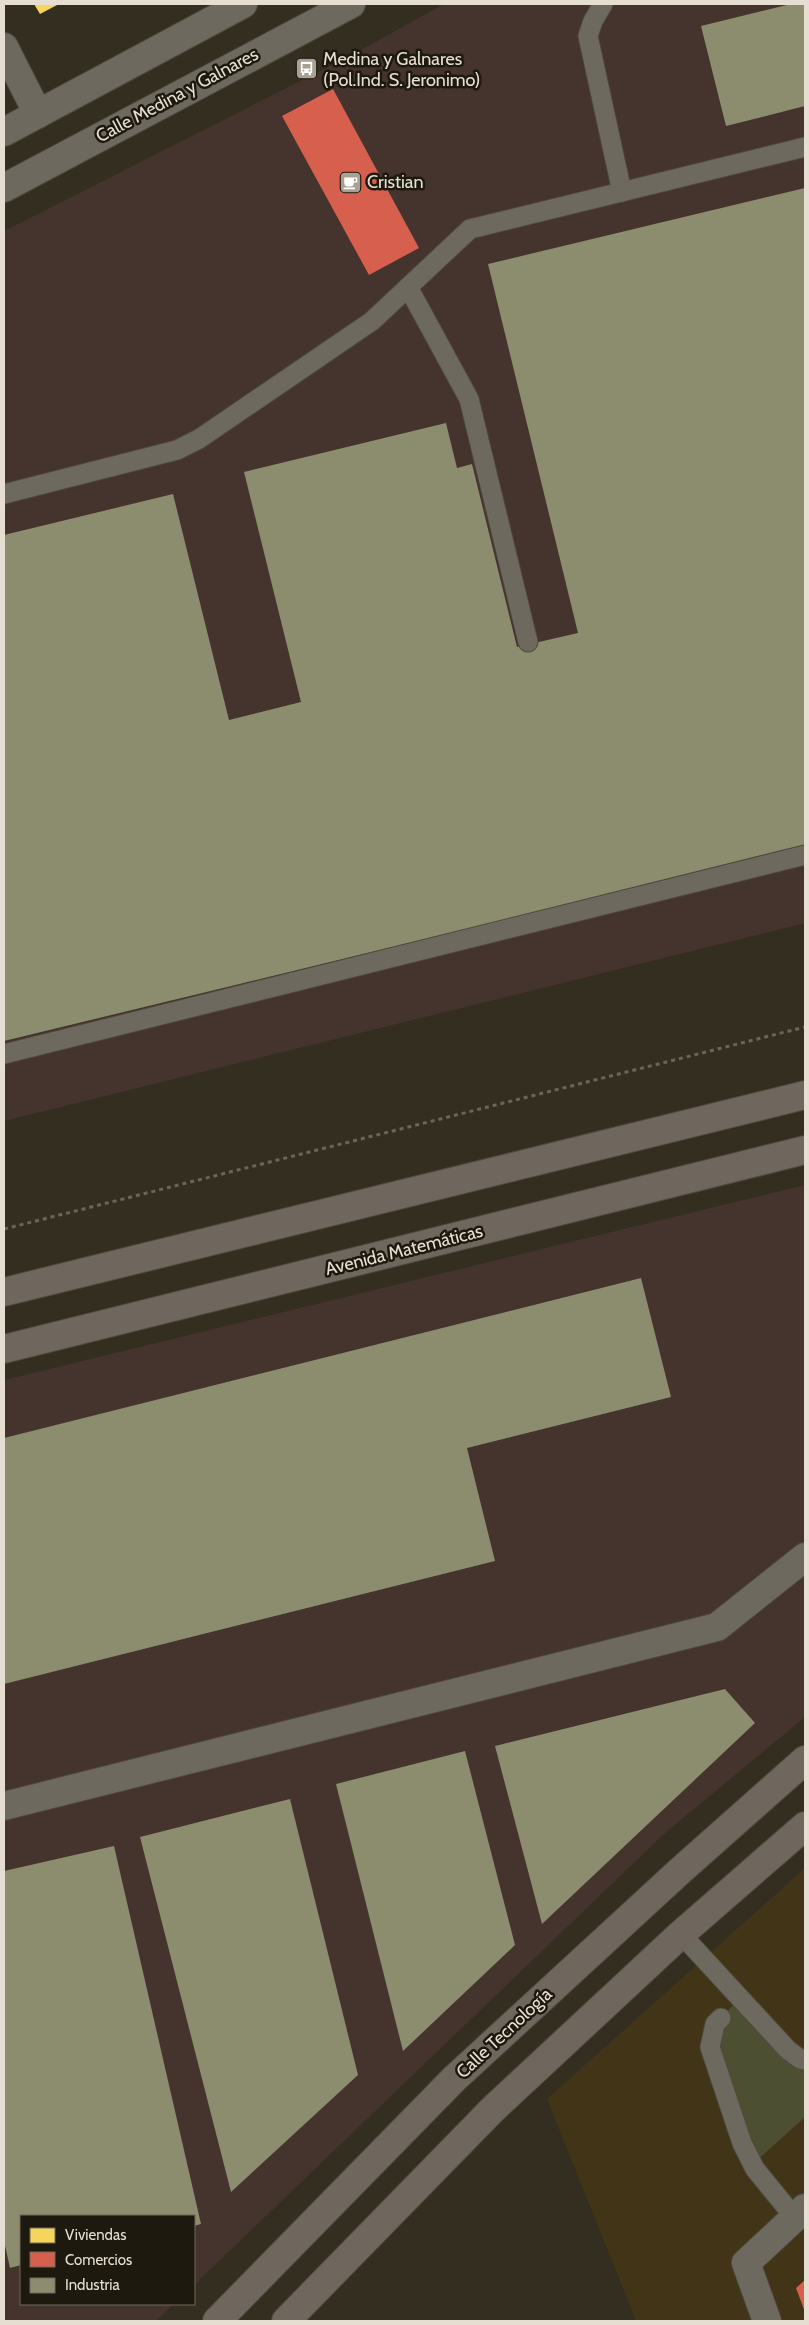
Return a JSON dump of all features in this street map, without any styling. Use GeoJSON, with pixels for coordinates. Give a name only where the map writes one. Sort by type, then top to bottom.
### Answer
{"type":"FeatureCollection","features":[{"type":"Feature","properties":{"kind":"main road"},"geometry":{"type":"LineString","coordinates":[[4,1292],[805,1095]]}},
{"type":"Feature","properties":{"kind":"main road","name":"Avenida Matemáticas"},"geometry":{"type":"LineString","coordinates":[[4,1349],[805,1150]]}},
{"type":"Feature","properties":{"kind":"main road","name":"Calle Tecnología"},"geometry":{"type":"LineString","coordinates":[[218,2321],[454,2079],[680,1870],[805,1760]]}},
{"type":"Feature","properties":{"kind":"main road"},"geometry":{"type":"LineString","coordinates":[[286,2321],[492,2110],[681,1934],[805,1826]]}},
{"type":"Feature","properties":{"kind":"street"},"geometry":{"type":"LineString","coordinates":[[4,132],[243,4]]}},
{"type":"Feature","properties":{"kind":"street","name":"Calle Medina y Galnares"},"geometry":{"type":"LineString","coordinates":[[4,188],[351,4]]}},
{"type":"Feature","properties":{"kind":"street"},"geometry":{"type":"LineString","coordinates":[[4,47],[38,114]]}},
{"type":"Feature","properties":{"kind":"street"},"geometry":{"type":"LineString","coordinates":[[4,1806],[717,1627],[805,1557]]}},
{"type":"Feature","properties":{"kind":"street"},"geometry":{"type":"LineString","coordinates":[[767,2321],[746,2263],[800,2213]]}},
{"type":"Feature","properties":{"kind":"lane"},"geometry":{"type":"LineString","coordinates":[[603,4],[588,36],[622,192]]}},
{"type":"Feature","properties":{"kind":"lane"},"geometry":{"type":"LineString","coordinates":[[4,494],[176,450],[199,439],[372,321],[470,229],[805,147]]}},
{"type":"Feature","properties":{"kind":"lane"},"geometry":{"type":"LineString","coordinates":[[408,286],[469,399],[528,642]]}},
{"type":"Feature","properties":{"kind":"lane"},"geometry":{"type":"LineString","coordinates":[[4,1054],[805,856]]}},
{"type":"Feature","properties":{"kind":"lane"},"geometry":{"type":"LineString","coordinates":[[681,1934],[788,2050],[800,2059],[805,2060]]}},
{"type":"Feature","properties":{"kind":"lane"},"geometry":{"type":"LineString","coordinates":[[721,2018],[715,2024],[710,2048],[742,2143],[755,2169],[800,2213]]}},
{"type":"Feature","properties":{"kind":"path"},"geometry":{"type":"LineString","coordinates":[[4,1229],[805,1027]]}},
{"type":"Feature","properties":{"kind":"shaded area"},"geometry":{"type":"Polygon","coordinates":[[[444,4],[805,4],[805,923],[4,1121],[4,231],[346,58],[444,4]]]}},
{"type":"Feature","properties":{"kind":"shaded area"},"geometry":{"type":"Polygon","coordinates":[[[805,1185],[805,1717],[665,1833],[195,2284],[195,2215],[20,2215],[20,2305],[173,2305],[156,2321],[4,2321],[4,1380],[805,1185]]]}},
{"type":"Feature","properties":{"kind":"shaded area"},"geometry":{"type":"Polygon","coordinates":[[[805,1868],[805,2321],[636,2321],[547,2099],[805,1868]]]}},
{"type":"Feature","properties":{"kind":"green space"},"geometry":{"type":"Polygon","coordinates":[[[740,1998],[805,2060],[805,2117],[753,2164],[711,2037],[721,2018],[740,1998]]]}},
{"type":"Feature","properties":{"kind":"building: Viviendas"},"geometry":{"type":"Polygon","coordinates":[[[34,4],[59,4],[40,14],[34,4]]]}},
{"type":"Feature","properties":{"kind":"building: Comercios","name":"Cristian"},"geometry":{"type":"Polygon","coordinates":[[[333,89],[419,248],[369,275],[282,116],[333,89]]]}},
{"type":"Feature","properties":{"kind":"building: Comercios"},"geometry":{"type":"Polygon","coordinates":[[[805,2280],[805,2312],[796,2288],[805,2280]]]}},
{"type":"Feature","properties":{"kind":"building: Industria"},"geometry":{"type":"Polygon","coordinates":[[[791,4],[805,4],[805,106],[726,126],[701,26],[791,4]]]}},
{"type":"Feature","properties":{"kind":"building: Industria"},"geometry":{"type":"Polygon","coordinates":[[[805,188],[805,847],[4,1041],[4,535],[173,494],[229,720],[301,702],[244,472],[446,423],[457,468],[472,464],[517,647],[578,633],[488,264],[805,188]]]}},
{"type":"Feature","properties":{"kind":"building: Industria"},"geometry":{"type":"Polygon","coordinates":[[[641,1278],[671,1397],[467,1448],[495,1561],[4,1684],[4,1438],[641,1278]]]}},
{"type":"Feature","properties":{"kind":"building: Industria"},"geometry":{"type":"Polygon","coordinates":[[[725,1689],[755,1723],[542,1924],[495,1746],[725,1689]]]}},
{"type":"Feature","properties":{"kind":"building: Industria"},"geometry":{"type":"Polygon","coordinates":[[[465,1751],[515,1945],[403,2051],[336,1784],[465,1751]]]}},
{"type":"Feature","properties":{"kind":"building: Industria"},"geometry":{"type":"Polygon","coordinates":[[[290,1799],[358,2075],[231,2192],[140,1837],[290,1799]]]}},
{"type":"Feature","properties":{"kind":"building: Industria"},"geometry":{"type":"Polygon","coordinates":[[[114,1846],[201,2224],[195,2226],[195,2215],[20,2215],[20,2265],[10,2268],[4,2241],[4,1871],[114,1846]]]}},
{"type":"Feature","properties":{"kind":"place","name":"Medina y Galnares (Pol.Ind. S. Jeronimo)"},"geometry":{"type":"Point","coordinates":[307,69]}},
{"type":"Feature","properties":{"kind":"place","name":"Cristian"},"geometry":{"type":"Point","coordinates":[351,182]}}]}
